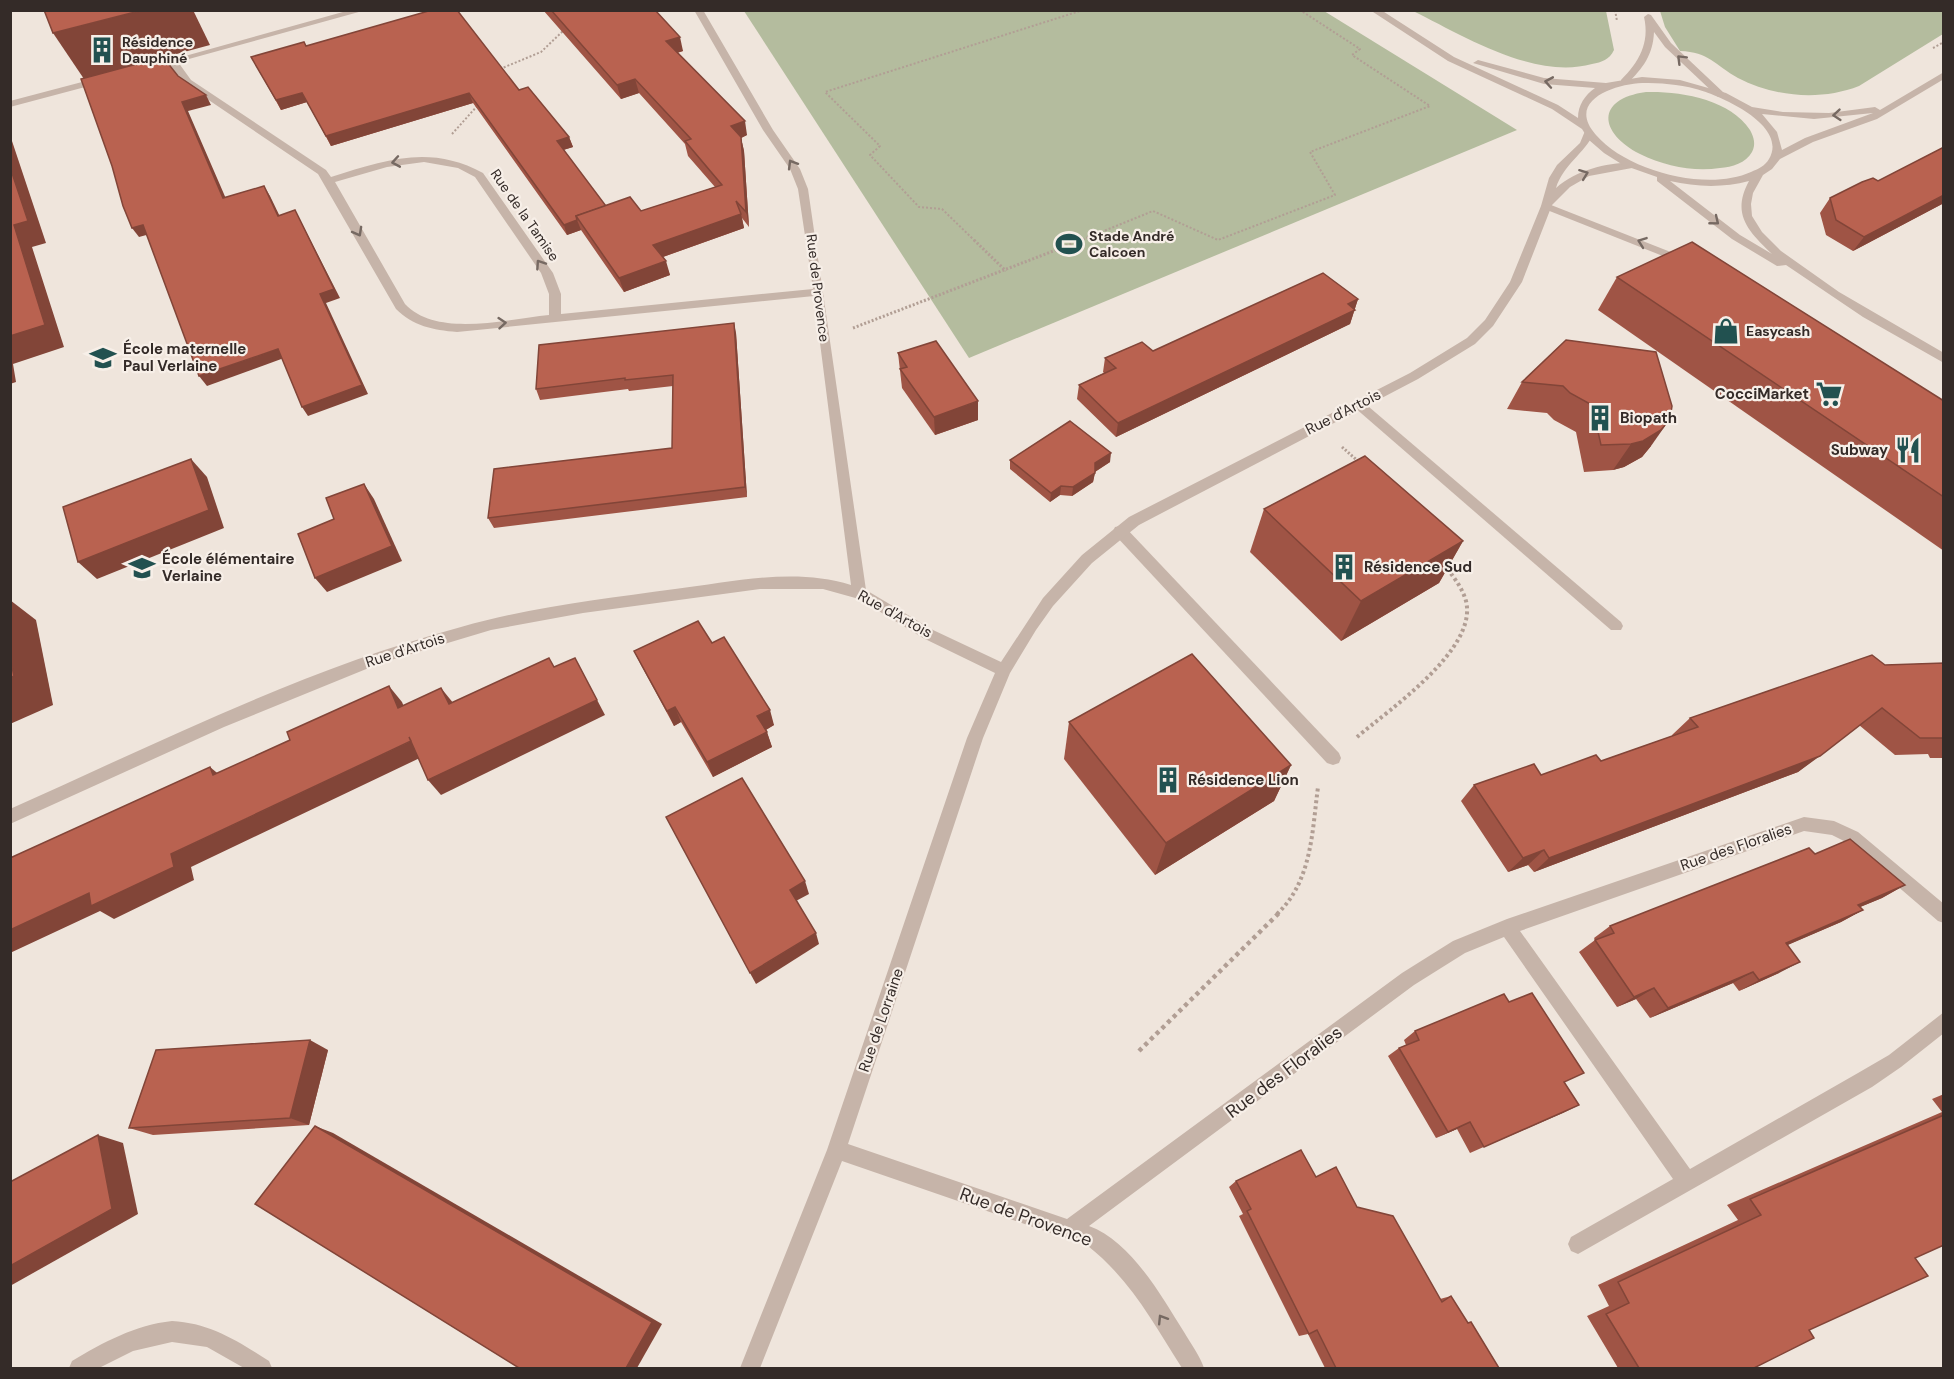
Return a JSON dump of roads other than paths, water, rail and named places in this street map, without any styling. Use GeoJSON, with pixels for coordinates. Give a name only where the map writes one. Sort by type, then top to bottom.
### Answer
{"type":"FeatureCollection","features":[{"type":"Feature","properties":{"kind":"street"},"geometry":{"type":"LineString","coordinates":[[149,67],[362,10]]}},
{"type":"Feature","properties":{"kind":"street","name":"Rue de Provence"},"geometry":{"type":"LineString","coordinates":[[698,10],[768,130],[795,169],[802,189],[809,220],[859,592]]}},
{"type":"Feature","properties":{"kind":"street"},"geometry":{"type":"LineString","coordinates":[[1374,10],[1451,59],[1555,107],[1588,130],[1609,152],[1632,165],[1653,173],[1708,183],[1743,179],[1760,173],[1771,165],[1776,157],[1775,137],[1765,123],[1749,109],[1721,95],[1671,82],[1624,82],[1607,86],[1563,84],[1509,74],[1472,61],[1416,35]]}},
{"type":"Feature","properties":{"kind":"street"},"geometry":{"type":"LineString","coordinates":[[1624,82],[1641,65],[1647,55],[1650,41],[1647,14]]}},
{"type":"Feature","properties":{"kind":"street"},"geometry":{"type":"LineString","coordinates":[[1647,14],[1662,38],[1721,95]]}},
{"type":"Feature","properties":{"kind":"street"},"geometry":{"type":"LineString","coordinates":[[172,61],[188,82],[305,159],[329,181],[400,306],[415,321],[427,325],[457,328],[819,292]]}},
{"type":"Feature","properties":{"kind":"street"},"geometry":{"type":"LineString","coordinates":[[1776,157],[1809,140],[1863,122],[1944,75]]}},
{"type":"Feature","properties":{"kind":"street"},"geometry":{"type":"LineString","coordinates":[[10,104],[114,76]]}},
{"type":"Feature","properties":{"kind":"street"},"geometry":{"type":"LineString","coordinates":[[1588,130],[1582,112],[1586,102],[1607,86]]}},
{"type":"Feature","properties":{"kind":"street"},"geometry":{"type":"LineString","coordinates":[[1749,109],[1788,116],[1819,117],[1852,114],[1895,105]]}},
{"type":"Feature","properties":{"kind":"street","name":"Rue d'Artois"},"geometry":{"type":"LineString","coordinates":[[10,817],[289,692],[365,662],[467,631],[564,609],[799,581],[859,592],[920,630],[1004,670],[1048,602],[1087,559],[1120,531],[1151,511],[1458,351],[1480,332],[1516,282],[1546,206],[1554,178],[1584,144],[1588,130]]}},
{"type":"Feature","properties":{"kind":"street","name":"Rue de la Tamise"},"geometry":{"type":"LineString","coordinates":[[329,181],[388,163],[430,159],[462,165],[479,175],[546,273],[555,294],[555,319]]}},
{"type":"Feature","properties":{"kind":"street","name":"Rue d'Artois"},"geometry":{"type":"LineString","coordinates":[[1546,206],[1564,184],[1579,175],[1609,167],[1632,165]]}},
{"type":"Feature","properties":{"kind":"street"},"geometry":{"type":"LineString","coordinates":[[1653,173],[1750,246],[1821,284],[1944,359]]}},
{"type":"Feature","properties":{"kind":"street"},"geometry":{"type":"LineString","coordinates":[[1760,173],[1747,196],[1745,207],[1748,220],[1766,243],[1821,284]]}},
{"type":"Feature","properties":{"kind":"street"},"geometry":{"type":"LineString","coordinates":[[1546,206],[1662,250],[1697,268]]}},
{"type":"Feature","properties":{"kind":"street"},"geometry":{"type":"LineString","coordinates":[[1358,404],[1616,626]]}},
{"type":"Feature","properties":{"kind":"street"},"geometry":{"type":"LineString","coordinates":[[1120,531],[1333,758]]}},
{"type":"Feature","properties":{"kind":"street","name":"Rue de Lorraine"},"geometry":{"type":"LineString","coordinates":[[750,1368],[837,1150],[975,738],[1004,670]]}},
{"type":"Feature","properties":{"kind":"street","name":"Rue des Floralies"},"geometry":{"type":"LineString","coordinates":[[1069,1229],[1408,979],[1459,947],[1507,927],[1804,824],[1834,828],[1852,837],[1944,915]]}},
{"type":"Feature","properties":{"kind":"street"},"geometry":{"type":"LineString","coordinates":[[1507,927],[1686,1181]]}},
{"type":"Feature","properties":{"kind":"street"},"geometry":{"type":"LineString","coordinates":[[1578,1244],[1865,1080],[1895,1061],[1944,1021]]}},
{"type":"Feature","properties":{"kind":"street","name":"Rue de Provence"},"geometry":{"type":"LineString","coordinates":[[837,1150],[1083,1233],[1101,1243],[1132,1272],[1194,1368]]}},
{"type":"Feature","properties":{"kind":"street"},"geometry":{"type":"LineString","coordinates":[[79,1368],[116,1347],[143,1336],[187,1332],[226,1346],[261,1368]]}},
{"type":"Feature","properties":{"kind":"place","name":"Résidence Dauphiné"},"geometry":{"type":"Point","coordinates":[102,50]}},
{"type":"Feature","properties":{"kind":"place","name":"Stade André Calcoen"},"geometry":{"type":"Point","coordinates":[1069,244]}},
{"type":"Feature","properties":{"kind":"place","name":"Easycash"},"geometry":{"type":"Point","coordinates":[1726,331]}},
{"type":"Feature","properties":{"kind":"place","name":"École maternelle Paul Verlaine"},"geometry":{"type":"Point","coordinates":[103,358]}},
{"type":"Feature","properties":{"kind":"place","name":"CocciMarket"},"geometry":{"type":"Point","coordinates":[1829,394]}},
{"type":"Feature","properties":{"kind":"place","name":"Biopath"},"geometry":{"type":"Point","coordinates":[1600,418]}},
{"type":"Feature","properties":{"kind":"place","name":"Subway"},"geometry":{"type":"Point","coordinates":[1908,450]}},
{"type":"Feature","properties":{"kind":"place","name":"Résidence Sud"},"geometry":{"type":"Point","coordinates":[1344,567]}},
{"type":"Feature","properties":{"kind":"place","name":"École élémentaire Verlaine"},"geometry":{"type":"Point","coordinates":[142,568]}},
{"type":"Feature","properties":{"kind":"place","name":"Résidence Lion"},"geometry":{"type":"Point","coordinates":[1168,780]}}]}
